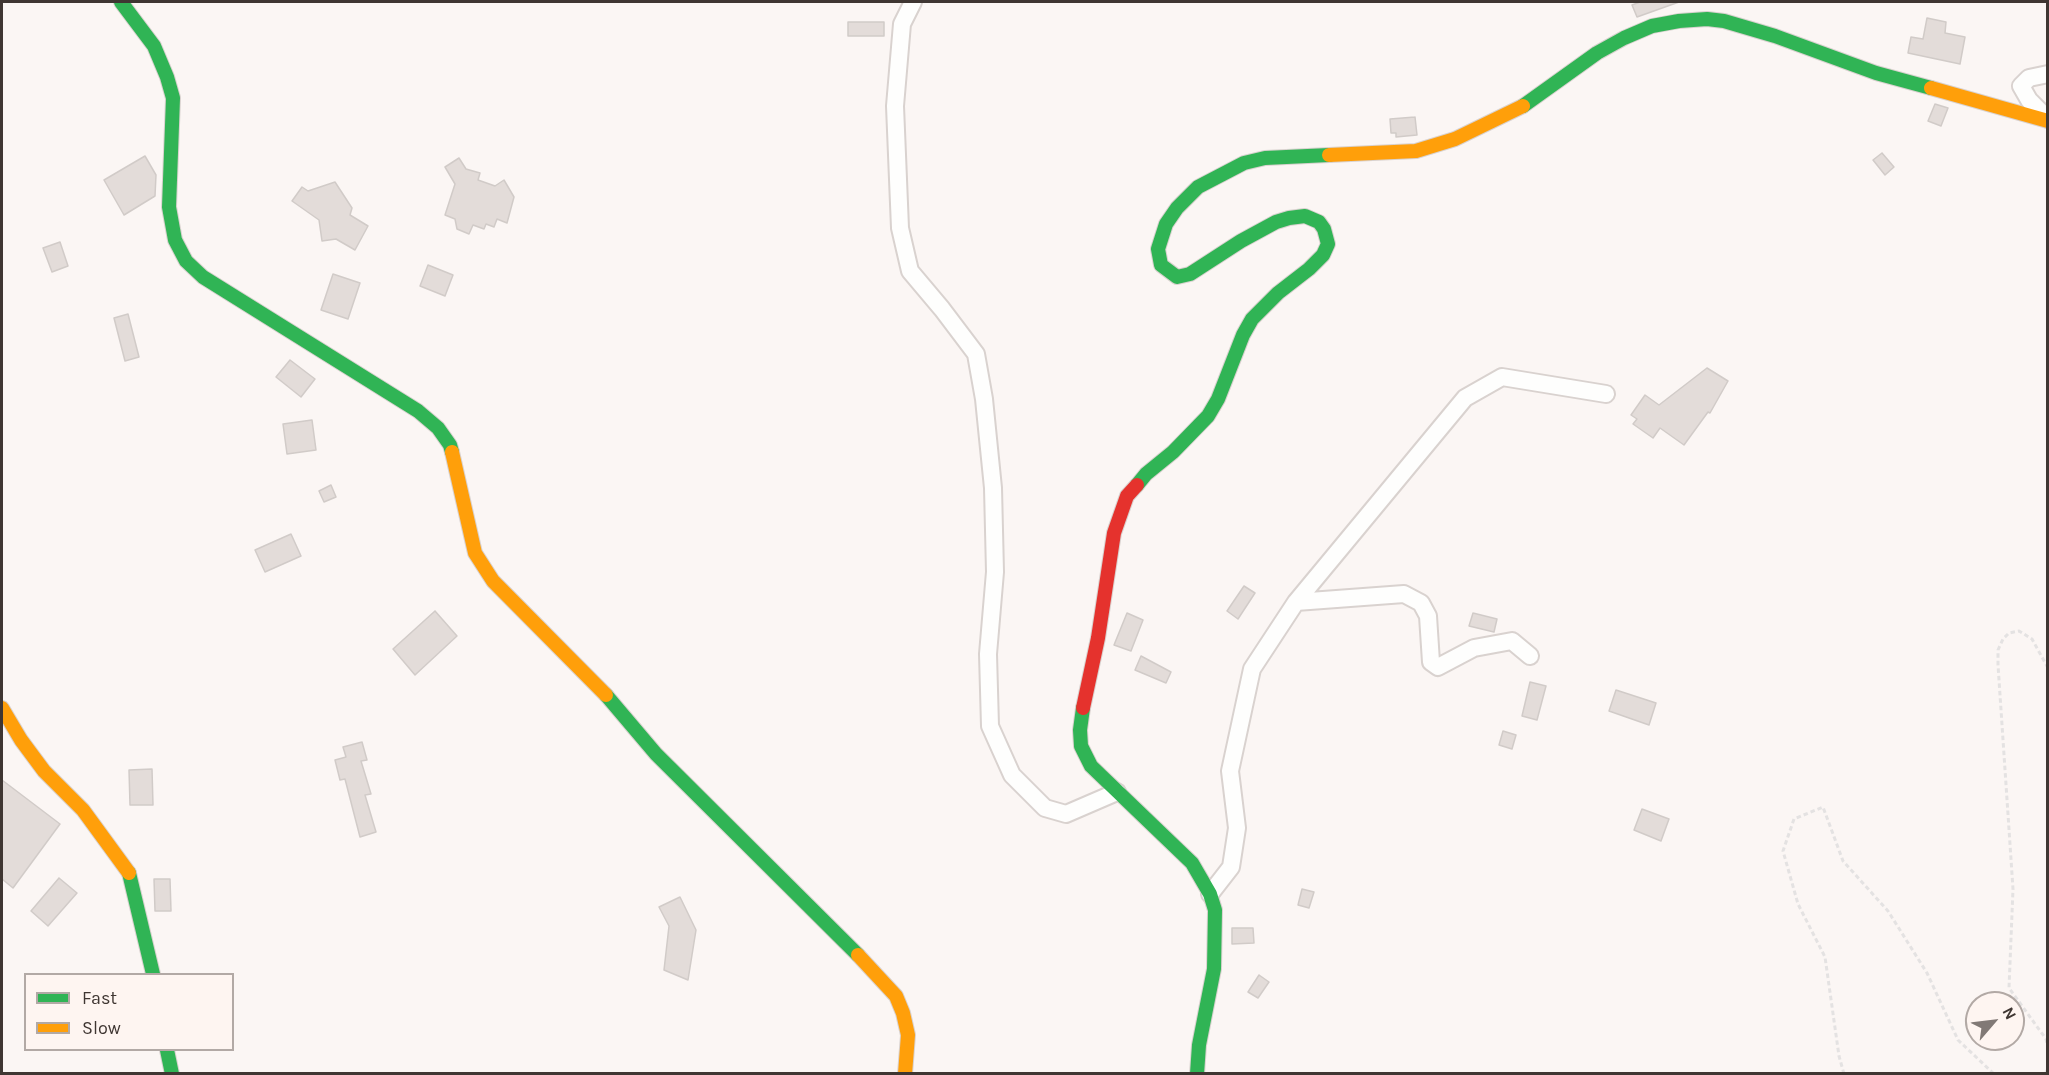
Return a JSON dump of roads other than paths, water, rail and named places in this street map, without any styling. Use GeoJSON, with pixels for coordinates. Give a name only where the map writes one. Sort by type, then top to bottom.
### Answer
{"type":"FeatureCollection","features":[{"type":"Feature","properties":{"kind":"main road"},"geometry":{"type":"LineString","coordinates":[[121,2],[154,46],[173,98],[169,207],[175,240],[186,261],[202,277],[418,411],[438,428],[450,445],[475,554],[493,581],[597,684],[656,754],[877,974],[896,996],[908,1035],[905,1074]]}},
{"type":"Feature","properties":{"kind":"main road"},"geometry":{"type":"LineString","coordinates":[[1197,1074],[1199,1045],[1214,969],[1215,920],[1210,894],[1191,863],[1095,771],[1081,746],[1080,730],[1102,615],[1114,533],[1127,496],[1146,474],[1173,452],[1208,416],[1218,399],[1243,335],[1252,319],[1278,293],[1309,269],[1323,255],[1328,244],[1324,229],[1319,222],[1305,216],[1289,218],[1276,222],[1241,241],[1190,274],[1177,277],[1161,264],[1158,249],[1176,208],[1198,187],[1244,163],[1265,158],[1416,151],[1445,142],[1530,103],[1597,53],[1624,38],[1652,26],[1707,19],[1725,21],[1775,36],[1876,73],[2048,120]]}},
{"type":"Feature","properties":{"kind":"main road"},"geometry":{"type":"LineString","coordinates":[[2,708],[21,740],[44,771],[83,810],[127,869],[153,973]]}},
{"type":"Feature","properties":{"kind":"main road"},"geometry":{"type":"LineString","coordinates":[[167,1051],[172,1074]]}},
{"type":"Feature","properties":{"kind":"street"},"geometry":{"type":"LineString","coordinates":[[913,2],[902,24],[895,106],[900,228],[910,271],[976,354],[984,399],[993,488],[995,572],[988,654],[990,726],[1012,775],[1046,808],[1066,814],[1117,792]]}},
{"type":"Feature","properties":{"kind":"street"},"geometry":{"type":"LineString","coordinates":[[2048,74],[2029,78],[2021,86],[2029,100],[2048,120]]}},
{"type":"Feature","properties":{"kind":"street"},"geometry":{"type":"LineString","coordinates":[[1210,894],[1231,867],[1238,828],[1230,771],[1252,669],[1296,603],[1465,398],[1502,377],[1606,394]]}},
{"type":"Feature","properties":{"kind":"street"},"geometry":{"type":"LineString","coordinates":[[1296,603],[1404,594],[1421,603],[1428,616],[1431,662],[1438,667],[1474,648],[1512,641],[1530,656]]}}]}
